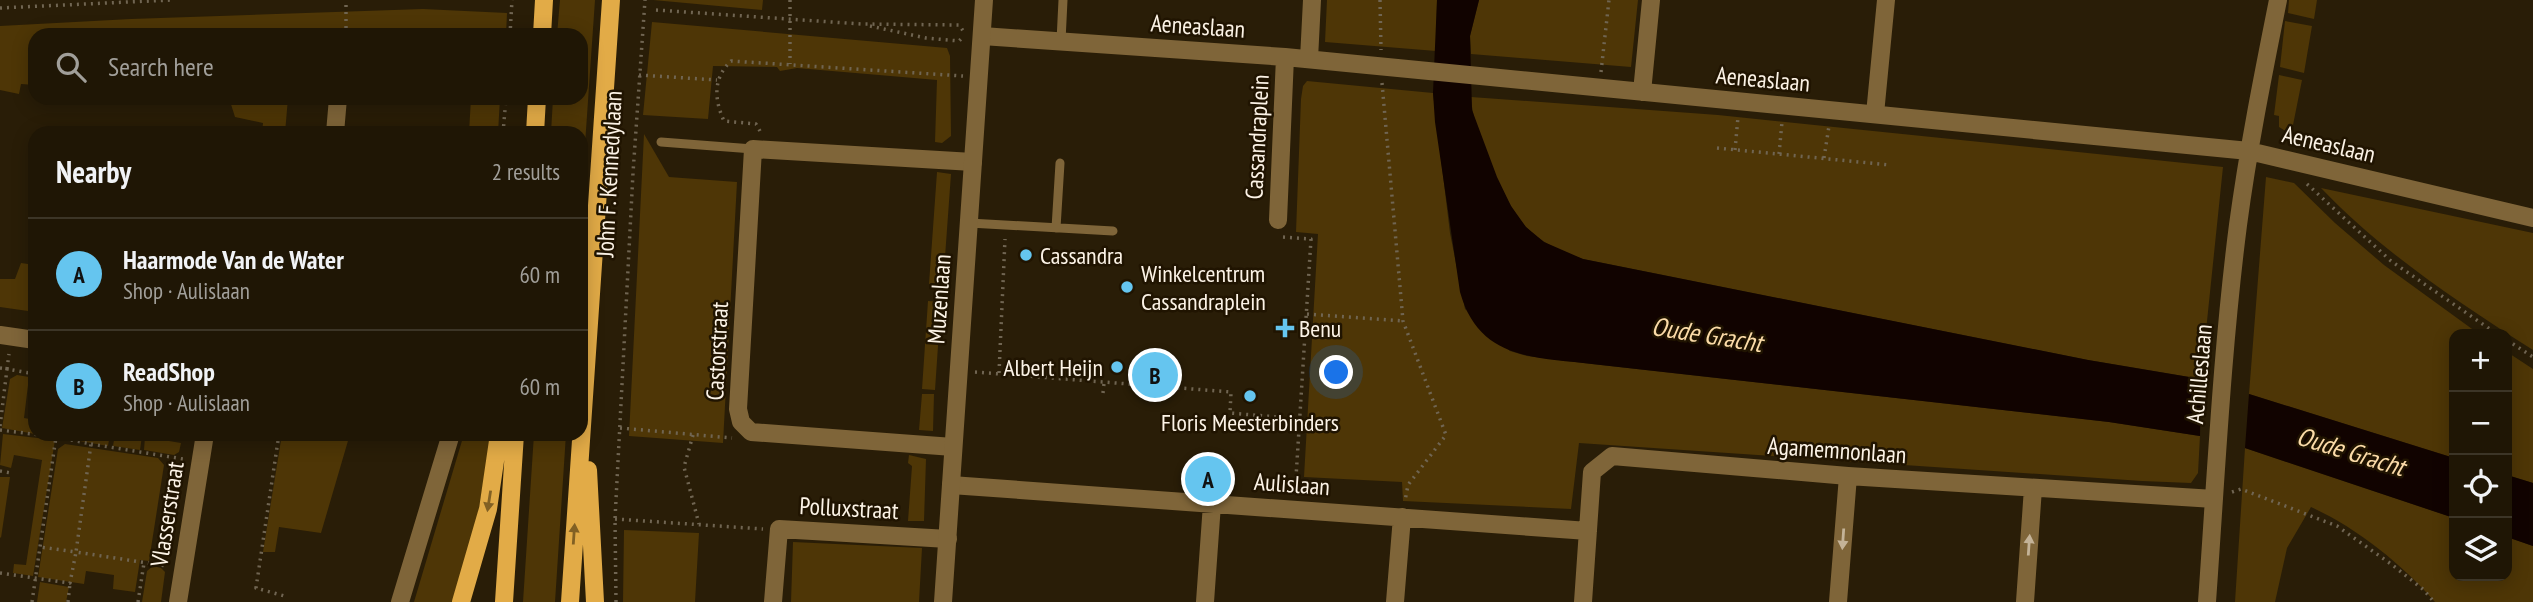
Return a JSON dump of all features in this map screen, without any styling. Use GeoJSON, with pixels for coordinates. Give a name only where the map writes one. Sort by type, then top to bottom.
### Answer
{"type":"FeatureCollection","features":[{"type":"Feature","properties":{"kind":"main road"},"geometry":{"type":"LineString","coordinates":[[542,28],[544,0]]}},
{"type":"Feature","properties":{"kind":"main road","name":"John F. Kennedylaan"},"geometry":{"type":"LineString","coordinates":[[588,338],[611,0]]}},
{"type":"Feature","properties":{"kind":"main road"},"geometry":{"type":"LineString","coordinates":[[535,126],[537,105]]}},
{"type":"Feature","properties":{"kind":"main road"},"geometry":{"type":"LineString","coordinates":[[461,602],[488,509],[498,441]]}},
{"type":"Feature","properties":{"kind":"main road"},"geometry":{"type":"LineString","coordinates":[[504,602],[515,441]]}},
{"type":"Feature","properties":{"kind":"main road","name":"John F. Kennedylaan"},"geometry":{"type":"LineString","coordinates":[[570,602],[581,441]]}},
{"type":"Feature","properties":{"kind":"main road"},"geometry":{"type":"LineString","coordinates":[[586,441],[595,602]]}},
{"type":"Feature","properties":{"kind":"street","name":"Muzenlaan"},"geometry":{"type":"LineString","coordinates":[[943,602],[973,162],[973,35],[984,0]]}},
{"type":"Feature","properties":{"kind":"street"},"geometry":{"type":"LineString","coordinates":[[1309,59],[1312,0]]}},
{"type":"Feature","properties":{"kind":"street"},"geometry":{"type":"LineString","coordinates":[[1642,92],[1651,0]]}},
{"type":"Feature","properties":{"kind":"street"},"geometry":{"type":"LineString","coordinates":[[1875,114],[1886,0]]}},
{"type":"Feature","properties":{"kind":"street","name":"Achilleslaan"},"geometry":{"type":"LineString","coordinates":[[2207,602],[2225,357],[2238,227],[2249,151],[2278,0]]}},
{"type":"Feature","properties":{"kind":"street","name":"Aeneaslaan"},"geometry":{"type":"LineString","coordinates":[[973,35],[1309,59],[2249,151],[2533,218]]}},
{"type":"Feature","properties":{"kind":"street","name":"Cassandraplein"},"geometry":{"type":"LineString","coordinates":[[1278,220],[1285,57]]}},
{"type":"Feature","properties":{"kind":"street"},"geometry":{"type":"LineString","coordinates":[[336,126],[337,105]]}},
{"type":"Feature","properties":{"kind":"street"},"geometry":{"type":"LineString","coordinates":[[762,149],[973,162]]}},
{"type":"Feature","properties":{"kind":"street","name":"Castorstraat"},"geometry":{"type":"LineString","coordinates":[[751,432],[741,422],[737,409],[762,149]]}},
{"type":"Feature","properties":{"kind":"street"},"geometry":{"type":"LineString","coordinates":[[0,335],[28,339]]}},
{"type":"Feature","properties":{"kind":"street"},"geometry":{"type":"LineString","coordinates":[[751,432],[953,447]]}},
{"type":"Feature","properties":{"kind":"street","name":"Vlasserstraat"},"geometry":{"type":"LineString","coordinates":[[178,602],[204,441]]}},
{"type":"Feature","properties":{"kind":"street"},"geometry":{"type":"LineString","coordinates":[[400,602],[449,441]]}},
{"type":"Feature","properties":{"kind":"street","name":"Agamemnonlaan"},"geometry":{"type":"LineString","coordinates":[[1583,602],[1592,472],[1612,456],[1847,476],[2214,499]]}},
{"type":"Feature","properties":{"kind":"street"},"geometry":{"type":"LineString","coordinates":[[1838,602],[1847,476]]}},
{"type":"Feature","properties":{"kind":"street","name":"Aulislaan"},"geometry":{"type":"LineString","coordinates":[[951,485],[1588,531]]}},
{"type":"Feature","properties":{"kind":"street"},"geometry":{"type":"LineString","coordinates":[[2025,602],[2033,488]]}},
{"type":"Feature","properties":{"kind":"street"},"geometry":{"type":"LineString","coordinates":[[1205,602],[1212,503]]}},
{"type":"Feature","properties":{"kind":"street"},"geometry":{"type":"LineString","coordinates":[[1395,602],[1402,517]]}},
{"type":"Feature","properties":{"kind":"street","name":"Polluxstraat"},"geometry":{"type":"LineString","coordinates":[[773,602],[779,529],[948,539]]}},
{"type":"Feature","properties":{"kind":"lane"},"geometry":{"type":"LineString","coordinates":[[1061,41],[1063,0]]}},
{"type":"Feature","properties":{"kind":"lane"},"geometry":{"type":"LineString","coordinates":[[661,142],[762,149]]}},
{"type":"Feature","properties":{"kind":"lane"},"geometry":{"type":"LineString","coordinates":[[1056,228],[1060,163]]}},
{"type":"Feature","properties":{"kind":"lane"},"geometry":{"type":"LineString","coordinates":[[969,223],[1113,231]]}},
{"type":"Feature","properties":{"kind":"path"},"geometry":{"type":"LineString","coordinates":[[0,9],[171,0]]}},
{"type":"Feature","properties":{"kind":"path"},"geometry":{"type":"LineString","coordinates":[[345,28],[346,0]]}},
{"type":"Feature","properties":{"kind":"path"},"geometry":{"type":"LineString","coordinates":[[510,28],[512,0]]}},
{"type":"Feature","properties":{"kind":"path","name":"John F. Kennedylaan"},"geometry":{"type":"LineString","coordinates":[[616,602],[615,519],[645,0]]}},
{"type":"Feature","properties":{"kind":"path"},"geometry":{"type":"LineString","coordinates":[[790,0],[790,64]]}},
{"type":"Feature","properties":{"kind":"path"},"geometry":{"type":"LineString","coordinates":[[1380,0],[1381,66],[1403,321],[1446,435],[1408,485],[1402,517]]}},
{"type":"Feature","properties":{"kind":"path"},"geometry":{"type":"LineString","coordinates":[[1599,88],[1609,0]]}},
{"type":"Feature","properties":{"kind":"path"},"geometry":{"type":"LineString","coordinates":[[656,10],[861,24],[959,25],[973,35]]}},
{"type":"Feature","properties":{"kind":"path"},"geometry":{"type":"LineString","coordinates":[[861,24],[926,38],[959,41],[973,35]]}},
{"type":"Feature","properties":{"kind":"path"},"geometry":{"type":"LineString","coordinates":[[762,149],[756,124],[724,121],[717,106],[717,80],[722,70],[732,61],[951,76]]}},
{"type":"Feature","properties":{"kind":"path"},"geometry":{"type":"LineString","coordinates":[[639,75],[717,80]]}},
{"type":"Feature","properties":{"kind":"path"},"geometry":{"type":"LineString","coordinates":[[1735,150],[1740,101]]}},
{"type":"Feature","properties":{"kind":"path"},"geometry":{"type":"LineString","coordinates":[[504,126],[505,105]]}},
{"type":"Feature","properties":{"kind":"path"},"geometry":{"type":"LineString","coordinates":[[1779,154],[1784,105]]}},
{"type":"Feature","properties":{"kind":"path"},"geometry":{"type":"LineString","coordinates":[[1824,158],[1831,110]]}},
{"type":"Feature","properties":{"kind":"path"},"geometry":{"type":"LineString","coordinates":[[1717,148],[1890,164]]}},
{"type":"Feature","properties":{"kind":"path"},"geometry":{"type":"LineString","coordinates":[[2301,178],[2391,261],[2490,329]]}},
{"type":"Feature","properties":{"kind":"path"},"geometry":{"type":"LineString","coordinates":[[1278,220],[1277,237],[1311,239],[1294,509]]}},
{"type":"Feature","properties":{"kind":"path"},"geometry":{"type":"LineString","coordinates":[[999,373],[1005,225]]}},
{"type":"Feature","properties":{"kind":"path"},"geometry":{"type":"LineString","coordinates":[[1307,314],[1403,321]]}},
{"type":"Feature","properties":{"kind":"path"},"geometry":{"type":"LineString","coordinates":[[2512,343],[2533,357]]}},
{"type":"Feature","properties":{"kind":"path"},"geometry":{"type":"LineString","coordinates":[[0,368],[28,373]]}},
{"type":"Feature","properties":{"kind":"path"},"geometry":{"type":"LineString","coordinates":[[7,369],[0,428],[28,433]]}},
{"type":"Feature","properties":{"kind":"path"},"geometry":{"type":"LineString","coordinates":[[959,372],[1231,392],[1230,413],[1300,419]]}},
{"type":"Feature","properties":{"kind":"path"},"geometry":{"type":"LineString","coordinates":[[1103,393],[1104,383]]}},
{"type":"Feature","properties":{"kind":"path"},"geometry":{"type":"LineString","coordinates":[[620,428],[728,439],[751,432]]}},
{"type":"Feature","properties":{"kind":"path"},"geometry":{"type":"LineString","coordinates":[[693,435],[684,467],[699,524]]}},
{"type":"Feature","properties":{"kind":"path"},"geometry":{"type":"LineString","coordinates":[[32,602],[56,441]]}},
{"type":"Feature","properties":{"kind":"path"},"geometry":{"type":"LineString","coordinates":[[74,441],[200,463]]}},
{"type":"Feature","properties":{"kind":"path"},"geometry":{"type":"LineString","coordinates":[[278,441],[256,588],[288,597]]}},
{"type":"Feature","properties":{"kind":"path"},"geometry":{"type":"LineString","coordinates":[[68,602],[91,444]]}},
{"type":"Feature","properties":{"kind":"path"},"geometry":{"type":"LineString","coordinates":[[0,471],[11,473]]}},
{"type":"Feature","properties":{"kind":"path"},"geometry":{"type":"LineString","coordinates":[[2214,499],[2241,489],[2337,526],[2391,564],[2424,590],[2434,602]]}},
{"type":"Feature","properties":{"kind":"path"},"geometry":{"type":"LineString","coordinates":[[615,519],[779,529]]}},
{"type":"Feature","properties":{"kind":"path"},"geometry":{"type":"LineString","coordinates":[[40,547],[183,568]]}},
{"type":"Feature","properties":{"kind":"path"},"geometry":{"type":"LineString","coordinates":[[138,602],[144,563]]}},
{"type":"Feature","properties":{"kind":"path"},"geometry":{"type":"LineString","coordinates":[[0,573],[71,583]]}},
{"type":"Feature","properties":{"kind":"shaded area"},"geometry":{"type":"Polygon","coordinates":[[[560,0],[595,0],[588,101],[588,28],[558,28],[560,0]]]}},
{"type":"Feature","properties":{"kind":"shaded area"},"geometry":{"type":"Polygon","coordinates":[[[653,0],[763,0],[762,10],[653,0]]]}},
{"type":"Feature","properties":{"kind":"shaded area"},"geometry":{"type":"Polygon","coordinates":[[[1327,0],[1437,0],[1436,51],[1325,42],[1327,0]]]}},
{"type":"Feature","properties":{"kind":"shaded area"},"geometry":{"type":"Polygon","coordinates":[[[1479,0],[1638,0],[1631,67],[1471,54],[1470,36],[1479,0]]]}},
{"type":"Feature","properties":{"kind":"shaded area"},"geometry":{"type":"Polygon","coordinates":[[[2289,0],[2317,0],[2314,19],[2288,13],[2289,0]]]}},
{"type":"Feature","properties":{"kind":"shaded area"},"geometry":{"type":"Polygon","coordinates":[[[423,9],[507,13],[506,28],[28,28],[28,84],[21,84],[19,94],[0,90],[0,26],[423,9]]]}},
{"type":"Feature","properties":{"kind":"shaded area"},"geometry":{"type":"Polygon","coordinates":[[[2285,21],[2312,26],[2304,73],[2280,67],[2285,21]]]}},
{"type":"Feature","properties":{"kind":"shaded area"},"geometry":{"type":"Polygon","coordinates":[[[652,22],[947,48],[950,56],[951,136],[942,143],[935,142],[937,80],[797,68],[780,71],[777,67],[713,66],[708,119],[643,115],[652,22]]]}},
{"type":"Feature","properties":{"kind":"shaded area"},"geometry":{"type":"Polygon","coordinates":[[[2279,75],[2302,80],[2292,130],[2289,133],[2279,127],[2279,116],[2274,115],[2279,75]]]}},
{"type":"Feature","properties":{"kind":"shaded area"},"geometry":{"type":"Polygon","coordinates":[[[1307,81],[1433,93],[1450,233],[1465,309],[1510,351],[1527,356],[2109,422],[2200,436],[2198,473],[2191,483],[2142,481],[1579,443],[1571,509],[1403,501],[1402,482],[1304,477],[1318,234],[1296,232],[1301,99],[1303,86],[1307,81]]]}},
{"type":"Feature","properties":{"kind":"shaded area"},"geometry":{"type":"Polygon","coordinates":[[[1471,97],[1718,115],[2223,167],[2201,379],[2088,360],[1583,259],[1567,253],[1538,238],[1517,216],[1483,146],[1471,97]]]}},
{"type":"Feature","properties":{"kind":"shaded area"},"geometry":{"type":"Polygon","coordinates":[[[231,105],[287,105],[286,126],[263,126],[263,123],[235,117],[231,105]]]}},
{"type":"Feature","properties":{"kind":"shaded area"},"geometry":{"type":"Polygon","coordinates":[[[471,105],[500,105],[498,126],[469,126],[471,105]]]}},
{"type":"Feature","properties":{"kind":"shaded area"},"geometry":{"type":"Polygon","coordinates":[[[553,105],[588,105],[586,126],[551,126],[553,105]]]}},
{"type":"Feature","properties":{"kind":"shaded area"},"geometry":{"type":"Polygon","coordinates":[[[644,134],[669,177],[737,182],[723,443],[629,436],[644,134]]]}},
{"type":"Feature","properties":{"kind":"shaded area"},"geometry":{"type":"Polygon","coordinates":[[[937,172],[951,174],[943,285],[929,284],[937,172]]]}},
{"type":"Feature","properties":{"kind":"shaded area"},"geometry":{"type":"Polygon","coordinates":[[[2266,177],[2294,183],[2384,265],[2472,329],[2449,329],[2449,456],[2249,394],[2266,177]]]}},
{"type":"Feature","properties":{"kind":"shaded area"},"geometry":{"type":"Polygon","coordinates":[[[2321,188],[2533,233],[2533,350],[2512,336],[2512,329],[2501,329],[2449,295],[2369,234],[2321,188]]]}},
{"type":"Feature","properties":{"kind":"shaded area"},"geometry":{"type":"Polygon","coordinates":[[[21,263],[28,264],[28,311],[0,307],[0,279],[15,279],[21,263]]]}},
{"type":"Feature","properties":{"kind":"shaded area"},"geometry":{"type":"Polygon","coordinates":[[[928,301],[941,302],[935,390],[922,389],[928,301]]]}},
{"type":"Feature","properties":{"kind":"shaded area"},"geometry":{"type":"Polygon","coordinates":[[[2512,355],[2533,369],[2533,483],[2512,477],[2512,355]]]}},
{"type":"Feature","properties":{"kind":"shaded area"},"geometry":{"type":"Polygon","coordinates":[[[17,375],[28,377],[24,418],[28,419],[28,433],[2,428],[10,379],[17,375]]]}},
{"type":"Feature","properties":{"kind":"shaded area"},"geometry":{"type":"Polygon","coordinates":[[[922,394],[934,394],[933,431],[919,430],[922,394]]]}},
{"type":"Feature","properties":{"kind":"shaded area"},"geometry":{"type":"Polygon","coordinates":[[[3,434],[28,437],[28,441],[55,441],[33,576],[13,573],[14,564],[26,565],[42,460],[14,455],[11,468],[0,465],[3,434]]]}},
{"type":"Feature","properties":{"kind":"shaded area"},"geometry":{"type":"Polygon","coordinates":[[[80,441],[109,441],[108,446],[80,441]]]}},
{"type":"Feature","properties":{"kind":"shaded area"},"geometry":{"type":"Polygon","coordinates":[[[114,441],[141,441],[140,450],[113,446],[114,441]]]}},
{"type":"Feature","properties":{"kind":"shaded area"},"geometry":{"type":"Polygon","coordinates":[[[145,441],[181,443],[179,452],[174,455],[144,450],[145,441]]]}},
{"type":"Feature","properties":{"kind":"shaded area"},"geometry":{"type":"Polygon","coordinates":[[[281,441],[348,441],[321,533],[279,527],[275,552],[263,552],[281,441]]]}},
{"type":"Feature","properties":{"kind":"shaded area"},"geometry":{"type":"Polygon","coordinates":[[[462,441],[491,441],[476,524],[455,602],[414,602],[462,441]]]}},
{"type":"Feature","properties":{"kind":"shaded area"},"geometry":{"type":"Polygon","coordinates":[[[534,441],[566,441],[555,602],[523,602],[534,441]]]}},
{"type":"Feature","properties":{"kind":"shaded area"},"geometry":{"type":"Polygon","coordinates":[[[65,444],[158,458],[164,465],[149,561],[140,560],[135,592],[113,589],[114,575],[86,571],[84,584],[38,577],[58,449],[65,444]]]}},
{"type":"Feature","properties":{"kind":"shaded area"},"geometry":{"type":"Polygon","coordinates":[[[2245,448],[2449,516],[2449,581],[2512,581],[2512,539],[2533,546],[2533,602],[2435,602],[2378,548],[2345,525],[2311,507],[2287,548],[2275,602],[2235,602],[2245,448]]]}},
{"type":"Feature","properties":{"kind":"shaded area"},"geometry":{"type":"Polygon","coordinates":[[[909,455],[926,459],[924,521],[908,521],[912,466],[908,463],[909,455]]]}},
{"type":"Feature","properties":{"kind":"shaded area"},"geometry":{"type":"Polygon","coordinates":[[[0,477],[10,477],[1,538],[0,537],[0,477]]]}},
{"type":"Feature","properties":{"kind":"shaded area"},"geometry":{"type":"Polygon","coordinates":[[[624,530],[699,533],[695,602],[623,602],[624,530]]]}},
{"type":"Feature","properties":{"kind":"shaded area"},"geometry":{"type":"Polygon","coordinates":[[[793,542],[922,548],[919,602],[791,602],[793,542]]]}},
{"type":"Feature","properties":{"kind":"shaded area"},"geometry":{"type":"Polygon","coordinates":[[[153,566],[165,572],[161,602],[142,602],[147,571],[153,566]]]}},
{"type":"Feature","properties":{"kind":"shaded area"},"geometry":{"type":"Polygon","coordinates":[[[40,582],[69,587],[66,602],[37,602],[40,582]]]}},
{"type":"Feature","properties":{"kind":"water","name":"Oude Gracht"},"geometry":{"type":"Polygon","coordinates":[[[1437,0],[1479,0],[1470,36],[1472,110],[1511,206],[1526,227],[1544,242],[1583,259],[2088,360],[2201,379],[2200,436],[2109,422],[1550,359],[1511,351],[1495,343],[1480,331],[1460,292],[1435,122],[1433,93],[1437,0]]]}},
{"type":"Feature","properties":{"kind":"water","name":"Oude Gracht"},"geometry":{"type":"Polygon","coordinates":[[[2249,394],[2449,456],[2449,516],[2245,448],[2249,394]]]}},
{"type":"Feature","properties":{"kind":"water"},"geometry":{"type":"Polygon","coordinates":[[[2512,477],[2533,483],[2533,546],[2512,539],[2512,477]]]}},
{"type":"Feature","properties":{"kind":"place","name":"Cassandra"},"geometry":{"type":"Point","coordinates":[1026,255]}},
{"type":"Feature","properties":{"kind":"place","name":"Winkelcentrum Cassandraplein"},"geometry":{"type":"Point","coordinates":[1127,287]}},
{"type":"Feature","properties":{"kind":"place","name":"Benu"},"geometry":{"type":"Point","coordinates":[1285,328]}},
{"type":"Feature","properties":{"kind":"place","name":"Albert Heijn"},"geometry":{"type":"Point","coordinates":[1117,367]}},
{"type":"Feature","properties":{"kind":"place","name":"ReadShop"},"geometry":{"type":"Point","coordinates":[1155,375]}},
{"type":"Feature","properties":{"kind":"place","name":"Floris Meesterbinders"},"geometry":{"type":"Point","coordinates":[1250,396]}},
{"type":"Feature","properties":{"kind":"place","name":"Haarmode Van de Water"},"geometry":{"type":"Point","coordinates":[1208,479]}}]}
